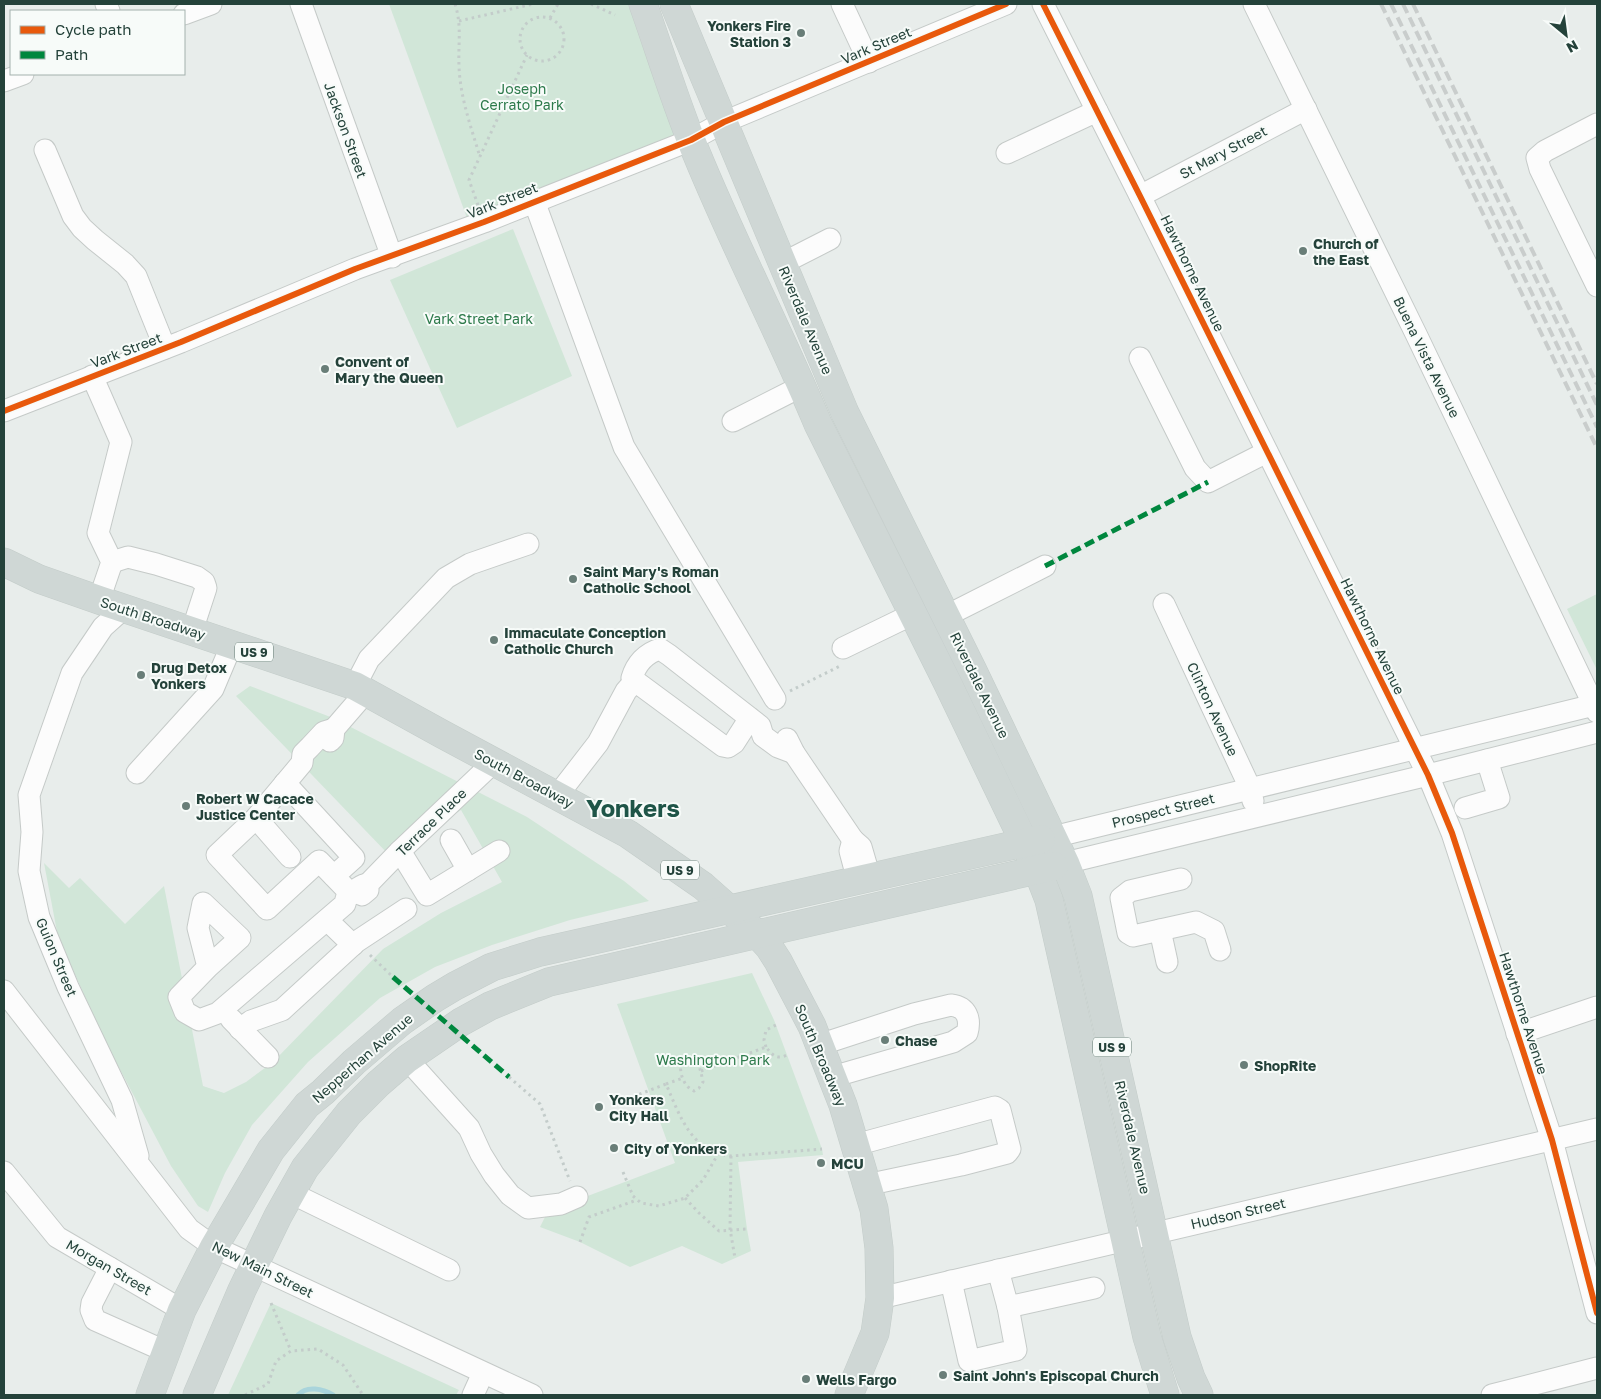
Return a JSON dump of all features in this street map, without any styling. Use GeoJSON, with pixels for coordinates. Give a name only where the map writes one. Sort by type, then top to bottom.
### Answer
{"type":"FeatureCollection","features":[{"type":"Feature","properties":{"kind":"main road","name":"Riverdale Avenue"},"geometry":{"type":"LineString","coordinates":[[643,4],[691,140],[818,424],[913,614],[1037,870],[1049,900],[1147,1337],[1165,1395]]}},
{"type":"Feature","properties":{"kind":"main road","name":"Riverdale Avenue"},"geometry":{"type":"LineString","coordinates":[[674,4],[845,413],[1053,837],[1078,896],[1177,1338],[1191,1378],[1200,1395]]}},
{"type":"Feature","properties":{"kind":"main road","name":"South Broadway"},"geometry":{"type":"LineString","coordinates":[[4,562],[39,579],[361,689],[628,834],[703,886],[758,934],[770,947],[812,1026],[843,1105],[874,1209],[879,1248],[880,1298],[875,1333],[849,1395]]}},
{"type":"Feature","properties":{"kind":"main road","name":"Prospect Street"},"geometry":{"type":"LineString","coordinates":[[731,910],[1053,837]]}},
{"type":"Feature","properties":{"kind":"main road","name":"Prospect Street"},"geometry":{"type":"LineString","coordinates":[[758,934],[1065,863]]}},
{"type":"Feature","properties":{"kind":"main road","name":"Nepperhan Avenue"},"geometry":{"type":"LineString","coordinates":[[150,1395],[182,1310],[214,1247],[271,1150],[307,1104],[323,1092],[397,1025],[455,986],[492,968],[540,952],[731,910]]}},
{"type":"Feature","properties":{"kind":"main road"},"geometry":{"type":"LineString","coordinates":[[197,1395],[242,1290],[305,1168],[349,1113],[407,1059],[461,1022],[490,1006],[549,982],[758,934]]}},
{"type":"Feature","properties":{"kind":"street"},"geometry":{"type":"LineString","coordinates":[[185,14],[211,4]]}},
{"type":"Feature","properties":{"kind":"street","name":"Jackson Street"},"geometry":{"type":"LineString","coordinates":[[301,4],[392,257]]}},
{"type":"Feature","properties":{"kind":"street"},"geometry":{"type":"LineString","coordinates":[[842,4],[869,62]]}},
{"type":"Feature","properties":{"kind":"street","name":"Vark Street"},"geometry":{"type":"LineString","coordinates":[[4,411],[165,348],[355,269],[484,222],[691,140],[724,122],[1006,4]]}},
{"type":"Feature","properties":{"kind":"street","name":"Hawthorne Avenue"},"geometry":{"type":"LineString","coordinates":[[1043,4],[1428,775],[1452,833],[1552,1140],[1597,1313]]}},
{"type":"Feature","properties":{"kind":"street","name":"Buena Vista Avenue"},"geometry":{"type":"LineString","coordinates":[[1254,4],[1420,343],[1591,682],[1596,708]]}},
{"type":"Feature","properties":{"kind":"street"},"geometry":{"type":"LineString","coordinates":[[4,81],[20,75]]}},
{"type":"Feature","properties":{"kind":"street","name":"St Mary Street"},"geometry":{"type":"LineString","coordinates":[[1140,196],[1306,108]]}},
{"type":"Feature","properties":{"kind":"street"},"geometry":{"type":"LineString","coordinates":[[1007,153],[1097,111]]}},
{"type":"Feature","properties":{"kind":"street"},"geometry":{"type":"LineString","coordinates":[[1597,124],[1545,151],[1537,158],[1540,169],[1597,286]]}},
{"type":"Feature","properties":{"kind":"street"},"geometry":{"type":"LineString","coordinates":[[45,150],[73,216],[82,228],[125,264],[136,276],[165,348]]}},
{"type":"Feature","properties":{"kind":"street"},"geometry":{"type":"LineString","coordinates":[[534,201],[624,447],[775,698]]}},
{"type":"Feature","properties":{"kind":"street"},"geometry":{"type":"LineString","coordinates":[[783,263],[830,238]]}},
{"type":"Feature","properties":{"kind":"street"},"geometry":{"type":"LineString","coordinates":[[1140,358],[1195,468],[1208,482],[1268,452]]}},
{"type":"Feature","properties":{"kind":"street"},"geometry":{"type":"LineString","coordinates":[[92,376],[121,442],[98,533],[112,562],[111,604]]}},
{"type":"Feature","properties":{"kind":"street"},"geometry":{"type":"LineString","coordinates":[[733,421],[802,386]]}},
{"type":"Feature","properties":{"kind":"street"},"geometry":{"type":"LineString","coordinates":[[353,945],[344,904],[334,876],[319,861],[266,909],[217,855],[256,818],[302,763],[311,761],[333,738],[334,728],[361,689],[369,659],[446,578],[470,564],[528,544]]}},
{"type":"Feature","properties":{"kind":"street"},"geometry":{"type":"LineString","coordinates":[[112,562],[128,557],[197,577],[204,582],[206,588],[192,631]]}},
{"type":"Feature","properties":{"kind":"street"},"geometry":{"type":"LineString","coordinates":[[946,616],[1045,566]]}},
{"type":"Feature","properties":{"kind":"street","name":"Guion Street"},"geometry":{"type":"LineString","coordinates":[[111,604],[104,627],[72,672],[29,795],[32,832],[29,871],[39,917],[68,987],[122,1100],[142,1169]]}},
{"type":"Feature","properties":{"kind":"street","name":"Clinton Avenue"},"geometry":{"type":"LineString","coordinates":[[1164,604],[1250,788],[1257,816]]}},
{"type":"Feature","properties":{"kind":"street"},"geometry":{"type":"LineString","coordinates":[[843,648],[913,614]]}},
{"type":"Feature","properties":{"kind":"street"},"geometry":{"type":"LineString","coordinates":[[137,773],[213,690],[232,644]]}},
{"type":"Feature","properties":{"kind":"street"},"geometry":{"type":"LineString","coordinates":[[755,722],[734,743],[728,747],[723,746],[639,684],[632,678],[634,672],[645,656],[660,649],[755,722],[770,726],[786,738],[853,840],[861,847],[864,879]]}},
{"type":"Feature","properties":{"kind":"street"},"geometry":{"type":"LineString","coordinates":[[557,796],[598,743],[626,691],[639,684]]}},
{"type":"Feature","properties":{"kind":"street","name":"Prospect Street"},"geometry":{"type":"LineString","coordinates":[[1053,837],[1250,788],[1596,708]]}},
{"type":"Feature","properties":{"kind":"street","name":"Prospect Street"},"geometry":{"type":"LineString","coordinates":[[1065,863],[1597,732]]}},
{"type":"Feature","properties":{"kind":"street"},"geometry":{"type":"LineString","coordinates":[[1465,808],[1500,798],[1487,760]]}},
{"type":"Feature","properties":{"kind":"street","name":"Terrace Place"},"geometry":{"type":"LineString","coordinates":[[208,966],[179,997],[185,1012],[199,1020],[222,1010],[344,904],[494,762]]}},
{"type":"Feature","properties":{"kind":"street"},"geometry":{"type":"LineString","coordinates":[[285,783],[354,858],[334,876]]}},
{"type":"Feature","properties":{"kind":"street"},"geometry":{"type":"LineString","coordinates":[[256,818],[290,857]]}},
{"type":"Feature","properties":{"kind":"street"},"geometry":{"type":"LineString","coordinates":[[451,840],[468,870]]}},
{"type":"Feature","properties":{"kind":"street"},"geometry":{"type":"LineString","coordinates":[[400,851],[414,903]]}},
{"type":"Feature","properties":{"kind":"street"},"geometry":{"type":"LineString","coordinates":[[240,1029],[251,1021],[282,1010],[353,945],[414,903],[498,851]]}},
{"type":"Feature","properties":{"kind":"street"},"geometry":{"type":"LineString","coordinates":[[1181,879],[1130,890],[1121,898],[1128,933],[1133,936],[1196,922],[1214,931],[1220,950]]}},
{"type":"Feature","properties":{"kind":"street"},"geometry":{"type":"LineString","coordinates":[[1160,930],[1167,962]]}},
{"type":"Feature","properties":{"kind":"street","name":"New Main Street"},"geometry":{"type":"LineString","coordinates":[[4,991],[189,1229],[214,1247],[483,1374],[532,1395]]}},
{"type":"Feature","properties":{"kind":"street"},"geometry":{"type":"LineString","coordinates":[[819,1045],[914,1014],[951,1005],[962,1009],[967,1014],[970,1025],[967,1033],[961,1039],[832,1077]]}},
{"type":"Feature","properties":{"kind":"street"},"geometry":{"type":"LineString","coordinates":[[1518,1034],[1597,1007]]}},
{"type":"Feature","properties":{"kind":"street"},"geometry":{"type":"LineString","coordinates":[[222,1010],[268,1057]]}},
{"type":"Feature","properties":{"kind":"street"},"geometry":{"type":"LineString","coordinates":[[407,1059],[469,1128],[481,1154],[510,1196],[528,1208],[561,1204],[577,1197]]}},
{"type":"Feature","properties":{"kind":"street"},"geometry":{"type":"LineString","coordinates":[[855,1145],[995,1107],[1000,1110],[1010,1149],[1007,1153],[961,1165],[866,1185]]}},
{"type":"Feature","properties":{"kind":"street","name":"Hudson Street"},"geometry":{"type":"LineString","coordinates":[[880,1298],[1597,1129]]}},
{"type":"Feature","properties":{"kind":"street","name":"Morgan Street"},"geometry":{"type":"LineString","coordinates":[[4,1172],[57,1237],[182,1310]]}},
{"type":"Feature","properties":{"kind":"street"},"geometry":{"type":"LineString","coordinates":[[291,1193],[449,1270]]}},
{"type":"Feature","properties":{"kind":"street"},"geometry":{"type":"LineString","coordinates":[[110,1268],[92,1303],[90,1310],[95,1320],[167,1352]]}},
{"type":"Feature","properties":{"kind":"street"},"geometry":{"type":"LineString","coordinates":[[951,1281],[969,1361],[1016,1350],[1008,1307],[998,1270]]}},
{"type":"Feature","properties":{"kind":"street"},"geometry":{"type":"LineString","coordinates":[[1008,1307],[1094,1288]]}},
{"type":"Feature","properties":{"kind":"street"},"geometry":{"type":"LineString","coordinates":[[1492,1395],[1563,1386],[1597,1368]]}},
{"type":"Feature","properties":{"kind":"street"},"geometry":{"type":"LineString","coordinates":[[473,1395],[483,1374]]}},
{"type":"Feature","properties":{"kind":"path"},"geometry":{"type":"LineString","coordinates":[[455,4],[459,21],[461,87],[466,112],[480,157]]}},
{"type":"Feature","properties":{"kind":"path"},"geometry":{"type":"LineString","coordinates":[[459,21],[533,4]]}},
{"type":"Feature","properties":{"kind":"path"},"geometry":{"type":"LineString","coordinates":[[550,18],[558,4]]}},
{"type":"Feature","properties":{"kind":"path"},"geometry":{"type":"LineString","coordinates":[[591,4],[615,16]]}},
{"type":"Feature","properties":{"kind":"path"},"geometry":{"type":"LineString","coordinates":[[540,16],[550,18],[560,25],[563,31],[563,46],[554,57],[540,61],[533,59],[522,49],[520,42],[522,28],[533,18],[540,16]]}},
{"type":"Feature","properties":{"kind":"path"},"geometry":{"type":"LineString","coordinates":[[484,222],[469,180],[527,55]]}},
{"type":"Feature","properties":{"kind":"path"},"geometry":{"type":"LineString","coordinates":[[776,1025],[766,1030],[764,1040],[766,1046],[771,1054],[776,1057],[781,1058],[787,1055]]}},
{"type":"Feature","properties":{"kind":"path"},"geometry":{"type":"LineString","coordinates":[[701,1071],[766,1046]]}},
{"type":"Feature","properties":{"kind":"path"},"geometry":{"type":"LineString","coordinates":[[692,1058],[697,1061],[701,1071],[703,1082],[700,1088],[689,1089],[680,1069],[681,1063],[686,1059],[692,1058]]}},
{"type":"Feature","properties":{"kind":"path"},"geometry":{"type":"LineString","coordinates":[[509,1077],[540,1104],[577,1197],[589,1217]]}},
{"type":"Feature","properties":{"kind":"path"},"geometry":{"type":"LineString","coordinates":[[627,1099],[683,1078]]}},
{"type":"Feature","properties":{"kind":"path"},"geometry":{"type":"LineString","coordinates":[[666,1084],[690,1134],[703,1146],[718,1154],[731,1156],[822,1148]]}},
{"type":"Feature","properties":{"kind":"path"},"geometry":{"type":"LineString","coordinates":[[623,1172],[633,1196],[637,1200],[641,1203],[659,1206],[685,1198],[703,1180],[718,1154]]}},
{"type":"Feature","properties":{"kind":"path"},"geometry":{"type":"LineString","coordinates":[[731,1156],[730,1229],[735,1258]]}},
{"type":"Feature","properties":{"kind":"path"},"geometry":{"type":"LineString","coordinates":[[685,1198],[719,1231],[747,1229]]}},
{"type":"Feature","properties":{"kind":"path"},"geometry":{"type":"LineString","coordinates":[[589,1217],[637,1200]]}},
{"type":"Feature","properties":{"kind":"path"},"geometry":{"type":"LineString","coordinates":[[580,1242],[589,1217]]}},
{"type":"Feature","properties":{"kind":"path"},"geometry":{"type":"LineString","coordinates":[[271,1303],[291,1351]]}},
{"type":"Feature","properties":{"kind":"path"},"geometry":{"type":"LineString","coordinates":[[245,1395],[268,1384],[276,1361],[291,1351],[318,1349],[343,1365],[363,1395]]}},
{"type":"Feature","properties":{"kind":"green space","name":"Joseph Cerrato Park"},"geometry":{"type":"Polygon","coordinates":[[[389,4],[637,4],[688,131],[467,218],[389,4]]]}},
{"type":"Feature","properties":{"kind":"green space","name":"Vark Street Park"},"geometry":{"type":"Polygon","coordinates":[[[513,229],[572,376],[457,428],[390,280],[513,229]]]}},
{"type":"Feature","properties":{"kind":"green space"},"geometry":{"type":"Polygon","coordinates":[[[1597,594],[1597,670],[1567,609],[1597,594]]]}},
{"type":"Feature","properties":{"kind":"green space"},"geometry":{"type":"Polygon","coordinates":[[[250,686],[333,718],[527,817],[624,881],[649,901],[570,920],[492,945],[435,967],[380,998],[308,1062],[252,1125],[225,1173],[208,1212],[198,1206],[171,1166],[106,1043],[58,937],[44,863],[69,888],[80,878],[125,924],[164,886],[203,1086],[224,1093],[246,1082],[273,1062],[383,949],[441,913],[502,882],[461,810],[390,856],[236,696],[250,686]]]}},
{"type":"Feature","properties":{"kind":"green space","name":"Washington Park"},"geometry":{"type":"Polygon","coordinates":[[[752,973],[774,1020],[823,1155],[738,1162],[751,1251],[722,1264],[682,1246],[630,1267],[580,1242],[540,1227],[548,1211],[675,1163],[617,1004],[752,973]]]}},
{"type":"Feature","properties":{"kind":"green space"},"geometry":{"type":"Polygon","coordinates":[[[271,1303],[459,1390],[456,1395],[228,1395],[271,1303]]]}},
{"type":"Feature","properties":{"kind":"waterway"},"geometry":{"type":"LineString","coordinates":[[298,1395],[310,1389],[325,1391],[333,1395]]}},
{"type":"Feature","properties":{"kind":"railway"},"geometry":{"type":"LineString","coordinates":[[1381,4],[1597,448]]}},
{"type":"Feature","properties":{"kind":"railway"},"geometry":{"type":"LineString","coordinates":[[1391,4],[1597,427]]}},
{"type":"Feature","properties":{"kind":"railway"},"geometry":{"type":"LineString","coordinates":[[1403,4],[1597,405]]}},
{"type":"Feature","properties":{"kind":"railway"},"geometry":{"type":"LineString","coordinates":[[1413,4],[1597,384]]}},
{"type":"Feature","properties":{"kind":"marked path"},"geometry":{"type":"LineString","coordinates":[[1045,566],[1208,482]]}},
{"type":"Feature","properties":{"kind":"marked path"},"geometry":{"type":"LineString","coordinates":[[393,977],[509,1077]]}},
{"type":"Feature","properties":{"kind":"cycle path"},"geometry":{"type":"LineString","coordinates":[[4,411],[181,342],[355,269],[484,222],[691,140],[724,122],[1006,4]]}},
{"type":"Feature","properties":{"kind":"cycle path"},"geometry":{"type":"LineString","coordinates":[[1043,4],[1428,775],[1452,833],[1552,1140],[1597,1313]]}},
{"type":"Feature","properties":{"kind":"place","name":"Yonkers Fire Station 3"},"geometry":{"type":"Point","coordinates":[801,33]}},
{"type":"Feature","properties":{"kind":"place","name":"Church of the East"},"geometry":{"type":"Point","coordinates":[1303,251]}},
{"type":"Feature","properties":{"kind":"place","name":"Convent of Mary the Queen"},"geometry":{"type":"Point","coordinates":[325,369]}},
{"type":"Feature","properties":{"kind":"place","name":"Saint Mary's Roman Catholic School"},"geometry":{"type":"Point","coordinates":[573,579]}},
{"type":"Feature","properties":{"kind":"place","name":"Immaculate Conception Catholic Church"},"geometry":{"type":"Point","coordinates":[494,640]}},
{"type":"Feature","properties":{"kind":"place","name":"Drug Detox Yonkers"},"geometry":{"type":"Point","coordinates":[141,675]}},
{"type":"Feature","properties":{"kind":"place","name":"Robert W Cacace Justice Center"},"geometry":{"type":"Point","coordinates":[186,806]}},
{"type":"Feature","properties":{"kind":"place","name":"Chase"},"geometry":{"type":"Point","coordinates":[885,1040]}},
{"type":"Feature","properties":{"kind":"place","name":"ShopRite"},"geometry":{"type":"Point","coordinates":[1244,1065]}},
{"type":"Feature","properties":{"kind":"place","name":"Yonkers City Hall"},"geometry":{"type":"Point","coordinates":[599,1107]}},
{"type":"Feature","properties":{"kind":"place","name":"City of Yonkers"},"geometry":{"type":"Point","coordinates":[614,1148]}},
{"type":"Feature","properties":{"kind":"place","name":"MCU"},"geometry":{"type":"Point","coordinates":[821,1163]}},
{"type":"Feature","properties":{"kind":"place","name":"Saint John's Episcopal Church"},"geometry":{"type":"Point","coordinates":[943,1375]}},
{"type":"Feature","properties":{"kind":"place","name":"Wells Fargo"},"geometry":{"type":"Point","coordinates":[806,1379]}},
{"type":"Feature","properties":{"kind":"district","name":"Yonkers"},"geometry":{"type":"Point","coordinates":[633,807]}}]}
